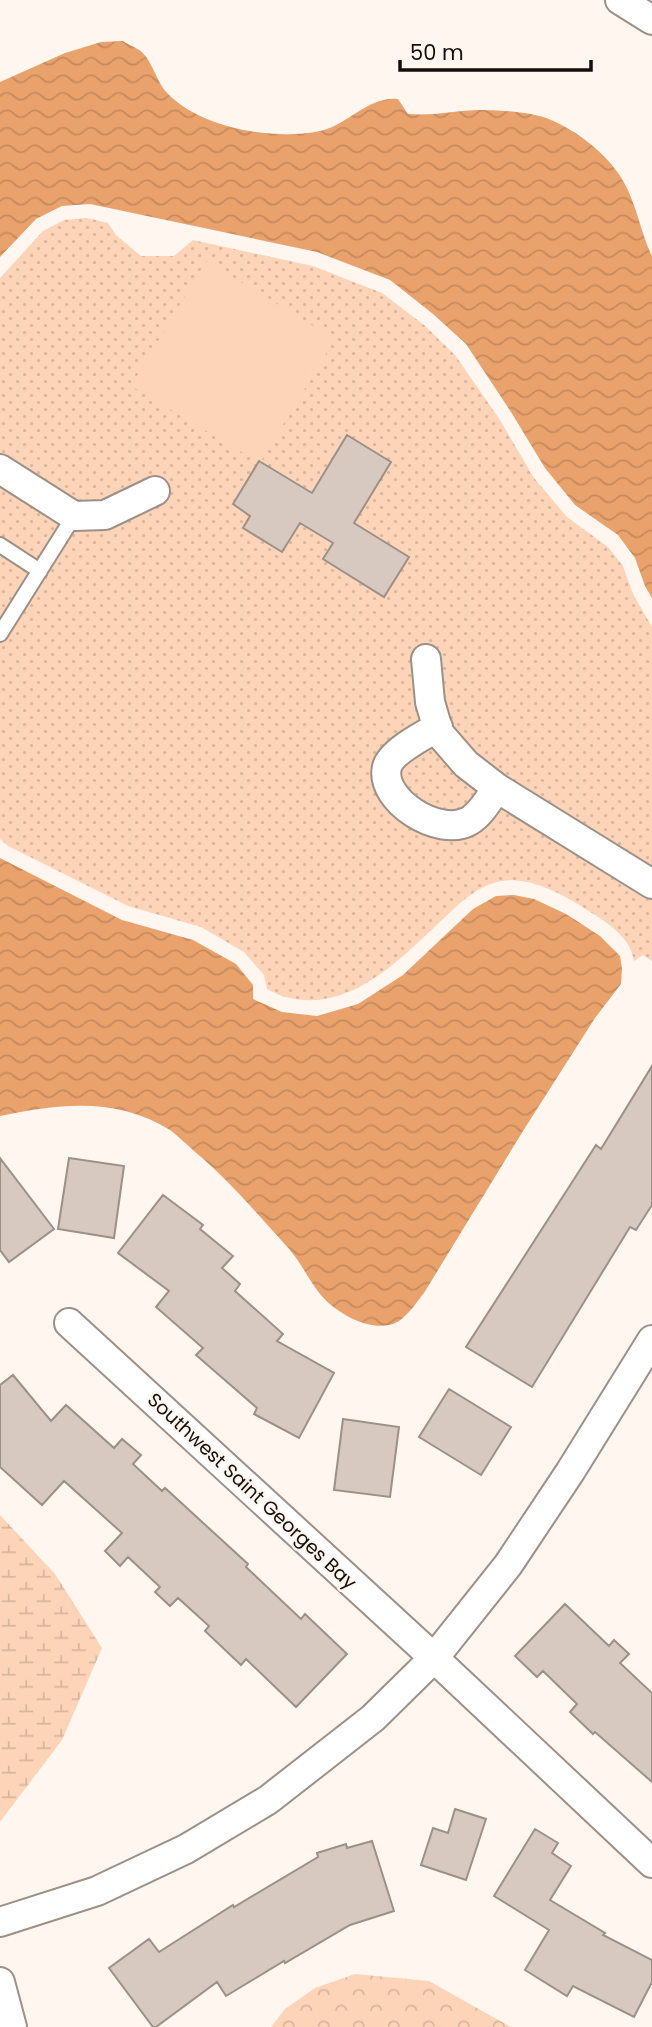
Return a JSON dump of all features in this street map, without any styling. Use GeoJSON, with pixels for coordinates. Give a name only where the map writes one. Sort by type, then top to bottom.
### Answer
{"type":"FeatureCollection","features":[{"type":"Feature","properties":{"kind":"street"},"geometry":{"type":"LineString","coordinates":[[0,469],[74,516],[105,515],[155,491]]}},
{"type":"Feature","properties":{"kind":"street"},"geometry":{"type":"LineString","coordinates":[[426,659],[430,702],[439,733],[466,764],[497,788],[652,884]]}},
{"type":"Feature","properties":{"kind":"street"},"geometry":{"type":"LineString","coordinates":[[438,727],[392,758],[387,766],[387,781],[395,796],[415,814],[432,823],[446,826],[469,821],[497,788]]}},
{"type":"Feature","properties":{"kind":"street","name":"Southwest Saint Georges Bay"},"geometry":{"type":"LineString","coordinates":[[69,1324],[434,1658],[652,1863]]}},
{"type":"Feature","properties":{"kind":"street"},"geometry":{"type":"LineString","coordinates":[[0,1923],[97,1891],[186,1849],[268,1800],[373,1718],[434,1658],[508,1565],[652,1340]]}},
{"type":"Feature","properties":{"kind":"street"},"geometry":{"type":"LineString","coordinates":[[0,1982],[12,2027]]}},
{"type":"Feature","properties":{"kind":"lane"},"geometry":{"type":"LineString","coordinates":[[0,634],[74,516]]}},
{"type":"Feature","properties":{"kind":"lane"},"geometry":{"type":"LineString","coordinates":[[0,545],[40,571]]}},
{"type":"Feature","properties":{"kind":"green space"},"geometry":{"type":"Polygon","coordinates":[[[87,218],[108,223],[116,235],[141,256],[174,256],[193,240],[313,266],[382,293],[424,325],[455,355],[500,420],[534,478],[567,517],[608,547],[623,566],[633,594],[652,627],[652,961],[643,955],[634,961],[622,936],[600,918],[564,896],[541,886],[505,881],[486,886],[472,894],[391,966],[352,990],[331,998],[309,1000],[286,997],[267,989],[264,975],[244,952],[201,927],[128,906],[8,846],[0,839],[0,278],[43,231],[64,220],[87,218]]]}},
{"type":"Feature","properties":{"kind":"green space"},"geometry":{"type":"Polygon","coordinates":[[[206,261],[335,339],[260,463],[131,386],[206,261]]]}},
{"type":"Feature","properties":{"kind":"green space"},"geometry":{"type":"Polygon","coordinates":[[[0,1515],[55,1574],[102,1648],[62,1740],[0,1822],[0,1515]]]}},
{"type":"Feature","properties":{"kind":"green space"},"geometry":{"type":"Polygon","coordinates":[[[355,1974],[429,1981],[511,2027],[271,2027],[285,2009],[315,1988],[355,1974]]]}},
{"type":"Feature","properties":{"kind":"water"},"geometry":{"type":"Polygon","coordinates":[[[123,41],[142,52],[164,89],[182,106],[199,116],[239,129],[281,134],[320,131],[377,102],[398,99],[408,114],[485,110],[544,117],[579,135],[605,157],[629,193],[652,256],[652,598],[635,558],[618,535],[575,505],[545,468],[466,344],[390,280],[317,252],[90,204],[62,206],[36,219],[0,257],[0,82],[65,53],[101,42],[123,41]]]}},
{"type":"Feature","properties":{"kind":"water"},"geometry":{"type":"Polygon","coordinates":[[[0,858],[122,920],[193,940],[236,964],[253,985],[253,999],[282,1012],[317,1016],[358,1004],[403,975],[473,909],[496,896],[514,895],[534,899],[566,914],[600,936],[620,956],[621,984],[595,1018],[424,1293],[399,1321],[379,1326],[367,1324],[345,1315],[327,1301],[290,1250],[255,1211],[170,1130],[149,1119],[108,1107],[65,1106],[0,1116],[0,858]]]}},
{"type":"Feature","properties":{"kind":"building"},"geometry":{"type":"Polygon","coordinates":[[[347,435],[391,462],[354,523],[409,557],[384,597],[323,559],[333,543],[300,523],[282,552],[243,528],[250,516],[233,504],[259,461],[312,493],[347,435]]]}},
{"type":"Feature","properties":{"kind":"building"},"geometry":{"type":"Polygon","coordinates":[[[652,1066],[652,1205],[636,1230],[630,1227],[532,1387],[466,1347],[596,1145],[601,1149],[652,1066]]]}},
{"type":"Feature","properties":{"kind":"building"},"geometry":{"type":"Polygon","coordinates":[[[0,1158],[54,1229],[9,1262],[0,1250],[0,1158]]]}},
{"type":"Feature","properties":{"kind":"building"},"geometry":{"type":"Polygon","coordinates":[[[69,1158],[124,1166],[114,1238],[58,1229],[69,1158]]]}},
{"type":"Feature","properties":{"kind":"building"},"geometry":{"type":"Polygon","coordinates":[[[163,1195],[203,1225],[200,1229],[233,1256],[222,1268],[240,1284],[235,1291],[283,1334],[277,1341],[334,1373],[299,1438],[254,1414],[257,1408],[196,1355],[203,1348],[156,1307],[169,1291],[118,1253],[163,1195]]]}},
{"type":"Feature","properties":{"kind":"building"},"geometry":{"type":"Polygon","coordinates":[[[13,1375],[51,1421],[66,1405],[114,1448],[122,1439],[141,1455],[133,1464],[162,1491],[165,1488],[248,1564],[246,1567],[301,1619],[305,1614],[347,1654],[296,1707],[246,1659],[241,1665],[205,1631],[209,1626],[178,1598],[170,1606],[155,1592],[160,1587],[128,1557],[120,1566],[105,1551],[122,1533],[64,1481],[42,1505],[0,1467],[0,1385],[13,1375]]]}},
{"type":"Feature","properties":{"kind":"building"},"geometry":{"type":"Polygon","coordinates":[[[449,1389],[511,1427],[481,1475],[419,1437],[449,1389]]]}},
{"type":"Feature","properties":{"kind":"building"},"geometry":{"type":"Polygon","coordinates":[[[343,1419],[399,1427],[390,1497],[334,1490],[343,1419]]]}},
{"type":"Feature","properties":{"kind":"building"},"geometry":{"type":"Polygon","coordinates":[[[565,1604],[609,1646],[614,1640],[629,1654],[620,1663],[652,1693],[652,1782],[570,1712],[577,1704],[543,1671],[537,1677],[515,1656],[565,1604]]]}},
{"type":"Feature","properties":{"kind":"building"},"geometry":{"type":"Polygon","coordinates":[[[455,1809],[486,1819],[466,1880],[421,1865],[433,1828],[448,1833],[455,1809]]]}},
{"type":"Feature","properties":{"kind":"building"},"geometry":{"type":"Polygon","coordinates":[[[535,1829],[558,1843],[552,1853],[571,1866],[550,1900],[605,1933],[603,1935],[652,1960],[652,1982],[634,2017],[573,1986],[567,1996],[525,1970],[549,1930],[494,1896],[535,1829]]]}},
{"type":"Feature","properties":{"kind":"building"},"geometry":{"type":"Polygon","coordinates":[[[372,1841],[394,1911],[350,1925],[226,1996],[217,1982],[153,2027],[109,1968],[149,1939],[159,1952],[233,1905],[234,1907],[318,1857],[317,1853],[346,1844],[347,1848],[372,1841]]]}}]}
